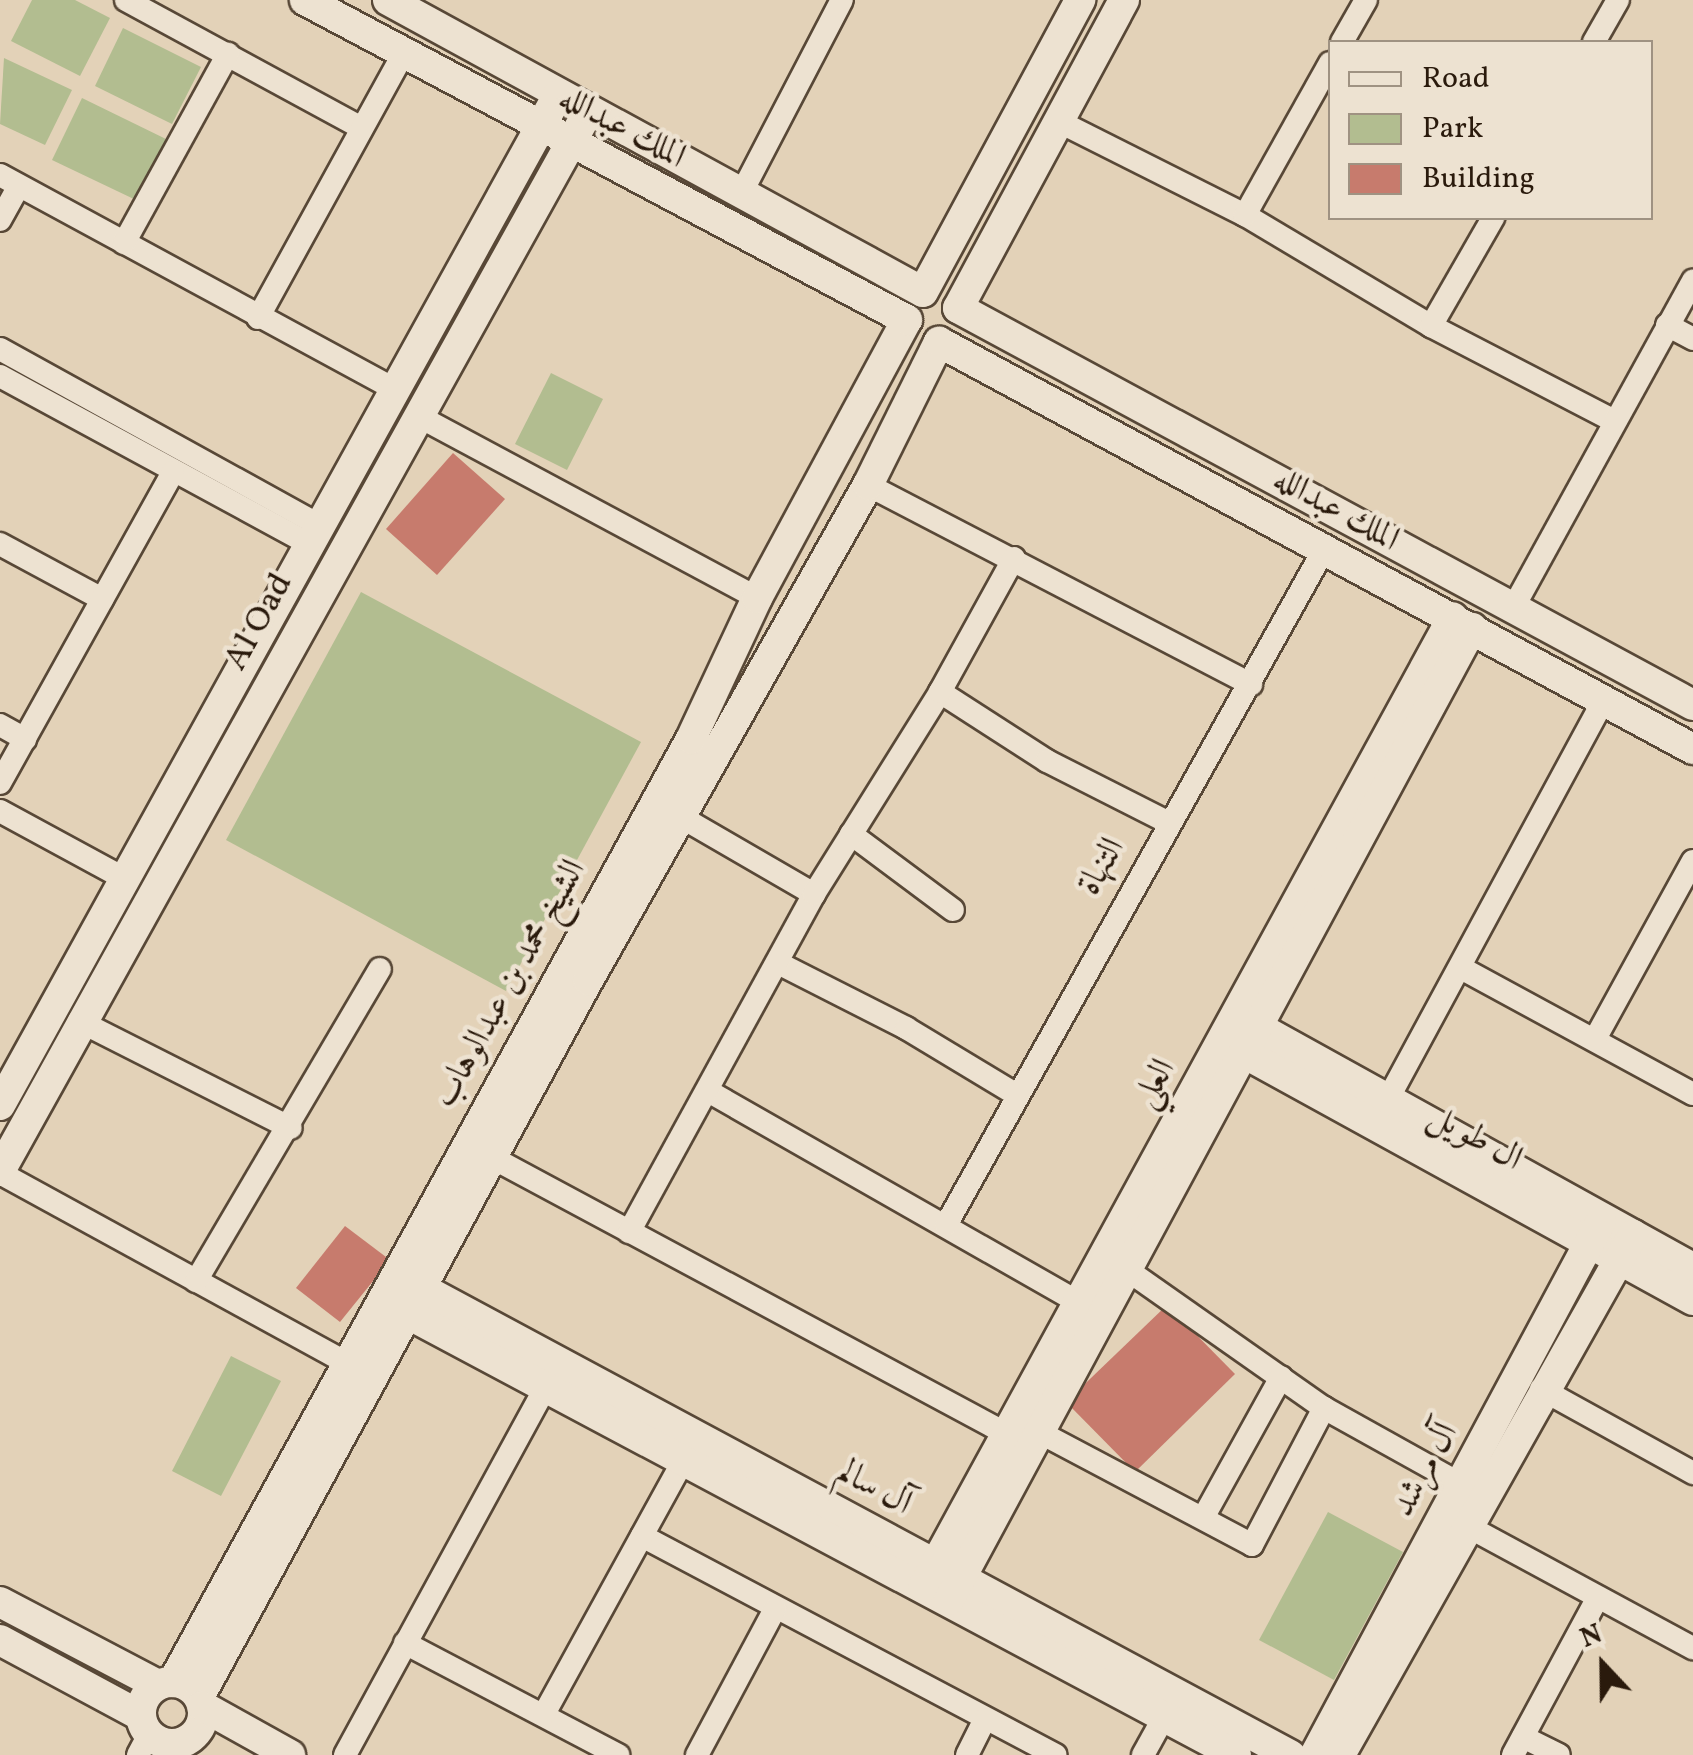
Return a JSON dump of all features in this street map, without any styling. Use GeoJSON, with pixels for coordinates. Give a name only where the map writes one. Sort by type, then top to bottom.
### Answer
{"type":"FeatureCollection","features":[{"type":"Feature","properties":{"kind":"street"},"geometry":{"type":"LineString","coordinates":[[126,0],[362,128]]}},
{"type":"Feature","properties":{"kind":"street","name":"الملك عبدالله"},"geometry":{"type":"LineString","coordinates":[[304,0],[907,320]]}},
{"type":"Feature","properties":{"kind":"street","name":"الملك عبدالله"},"geometry":{"type":"LineString","coordinates":[[388,0],[558,96],[743,190],[923,292]]}},
{"type":"Feature","properties":{"kind":"street"},"geometry":{"type":"LineString","coordinates":[[743,190],[841,0]]}},
{"type":"Feature","properties":{"kind":"street"},"geometry":{"type":"LineString","coordinates":[[1080,0],[923,292],[910,303],[907,320],[922,340],[939,342],[954,333],[958,308],[1124,0]]}},
{"type":"Feature","properties":{"kind":"street"},"geometry":{"type":"LineString","coordinates":[[1343,40],[1366,0]]}},
{"type":"Feature","properties":{"kind":"street"},"geometry":{"type":"LineString","coordinates":[[1595,40],[1618,0]]}},
{"type":"Feature","properties":{"kind":"street"},"geometry":{"type":"LineString","coordinates":[[124,243],[228,54]]}},
{"type":"Feature","properties":{"kind":"street"},"geometry":{"type":"LineString","coordinates":[[258,318],[403,54]]}},
{"type":"Feature","properties":{"kind":"street"},"geometry":{"type":"LineString","coordinates":[[1245,215],[1328,67]]}},
{"type":"Feature","properties":{"kind":"street","name":"Al Oad"},"geometry":{"type":"LineString","coordinates":[[0,1105],[558,96]]}},
{"type":"Feature","properties":{"kind":"street","name":"Al Oad"},"geometry":{"type":"LineString","coordinates":[[0,1172],[79,1021],[588,112]]}},
{"type":"Feature","properties":{"kind":"street"},"geometry":{"type":"LineString","coordinates":[[1058,121],[1245,215],[1431,326],[1612,420]]}},
{"type":"Feature","properties":{"kind":"street"},"geometry":{"type":"LineString","coordinates":[[0,220],[9,181],[396,390]]}},
{"type":"Feature","properties":{"kind":"street"},"geometry":{"type":"LineString","coordinates":[[1431,326],[1492,220]]}},
{"type":"Feature","properties":{"kind":"street"},"geometry":{"type":"LineString","coordinates":[[1512,610],[1612,420],[1693,280]]}},
{"type":"Feature","properties":{"kind":"street"},"geometry":{"type":"LineString","coordinates":[[923,292],[940,290],[958,308]]}},
{"type":"Feature","properties":{"kind":"street","name":"الملك عبدالله"},"geometry":{"type":"LineString","coordinates":[[958,308],[1693,706]]}},
{"type":"Feature","properties":{"kind":"street","name":"الشيخ محمد بن عبدالوهاب"},"geometry":{"type":"LineString","coordinates":[[183,1693],[415,1301],[491,1157],[549,1022],[757,598],[907,320]]}},
{"type":"Feature","properties":{"kind":"street"},"geometry":{"type":"LineString","coordinates":[[1668,325],[1693,339]]}},
{"type":"Feature","properties":{"kind":"street","name":"الملك عبدالله"},"geometry":{"type":"LineString","coordinates":[[939,342],[1326,546],[1693,749]]}},
{"type":"Feature","properties":{"kind":"street","name":"الشيخ محمد بن عبدالوهاب"},"geometry":{"type":"LineString","coordinates":[[183,1693],[344,1361],[549,1022],[680,816],[868,485],[939,342]]}},
{"type":"Feature","properties":{"kind":"street"},"geometry":{"type":"LineString","coordinates":[[0,349],[315,535]]}},
{"type":"Feature","properties":{"kind":"street"},"geometry":{"type":"LineString","coordinates":[[0,376],[173,472],[315,535]]}},
{"type":"Feature","properties":{"kind":"street"},"geometry":{"type":"LineString","coordinates":[[418,416],[757,598]]}},
{"type":"Feature","properties":{"kind":"street"},"geometry":{"type":"LineString","coordinates":[[0,783],[173,472]]}},
{"type":"Feature","properties":{"kind":"street"},"geometry":{"type":"LineString","coordinates":[[868,485],[1251,684]]}},
{"type":"Feature","properties":{"kind":"street"},"geometry":{"type":"LineString","coordinates":[[0,544],[102,599]]}},
{"type":"Feature","properties":{"kind":"street","name":"التنهاة"},"geometry":{"type":"LineString","coordinates":[[946,1225],[1167,822],[1251,684],[1326,546]]}},
{"type":"Feature","properties":{"kind":"street"},"geometry":{"type":"LineString","coordinates":[[630,1232],[814,894],[940,692],[1014,558]]}},
{"type":"Feature","properties":{"kind":"street","name":"العلي"},"geometry":{"type":"LineString","coordinates":[[942,1582],[1007,1434],[1079,1303],[1239,1033],[1463,622]]}},
{"type":"Feature","properties":{"kind":"street"},"geometry":{"type":"LineString","coordinates":[[940,692],[1047,761],[1167,822]]}},
{"type":"Feature","properties":{"kind":"street"},"geometry":{"type":"LineString","coordinates":[[1388,1098],[1602,702]]}},
{"type":"Feature","properties":{"kind":"street"},"geometry":{"type":"LineString","coordinates":[[0,725],[25,739]]}},
{"type":"Feature","properties":{"kind":"street"},"geometry":{"type":"LineString","coordinates":[[0,811],[125,879]]}},
{"type":"Feature","properties":{"kind":"street"},"geometry":{"type":"LineString","coordinates":[[680,816],[814,894]]}},
{"type":"Feature","properties":{"kind":"street"},"geometry":{"type":"LineString","coordinates":[[850,834],[953,910]]}},
{"type":"Feature","properties":{"kind":"street"},"geometry":{"type":"LineString","coordinates":[[1595,1039],[1693,861]]}},
{"type":"Feature","properties":{"kind":"street"},"geometry":{"type":"LineString","coordinates":[[778,963],[906,1028],[1016,1095]]}},
{"type":"Feature","properties":{"kind":"street"},"geometry":{"type":"LineString","coordinates":[[1461,968],[1693,1094]]}},
{"type":"Feature","properties":{"kind":"street"},"geometry":{"type":"LineString","coordinates":[[196,1282],[291,1128],[380,969]]}},
{"type":"Feature","properties":{"kind":"street"},"geometry":{"type":"LineString","coordinates":[[79,1021],[291,1128]]}},
{"type":"Feature","properties":{"kind":"street","name":"العلي"},"geometry":{"type":"LineString","coordinates":[[942,1582],[1039,1432],[1126,1269],[1239,1033]]}},
{"type":"Feature","properties":{"kind":"street","name":"ال طويل"},"geometry":{"type":"LineString","coordinates":[[1239,1033],[1388,1098],[1610,1240],[1693,1300]]}},
{"type":"Feature","properties":{"kind":"street","name":"ال طويل"},"geometry":{"type":"LineString","coordinates":[[1239,1033],[1610,1240],[1693,1268]]}},
{"type":"Feature","properties":{"kind":"street"},"geometry":{"type":"LineString","coordinates":[[708,1091],[1079,1303]]}},
{"type":"Feature","properties":{"kind":"street"},"geometry":{"type":"LineString","coordinates":[[491,1157],[1007,1434]]}},
{"type":"Feature","properties":{"kind":"street"},"geometry":{"type":"LineString","coordinates":[[0,1172],[344,1361]]}},
{"type":"Feature","properties":{"kind":"street","name":"آل مرشد"},"geometry":{"type":"LineString","coordinates":[[1340,1755],[1541,1390],[1610,1240]]}},
{"type":"Feature","properties":{"kind":"street","name":"آل مرشد"},"geometry":{"type":"LineString","coordinates":[[1315,1755],[1458,1483],[1610,1240]]}},
{"type":"Feature","properties":{"kind":"street"},"geometry":{"type":"LineString","coordinates":[[1126,1269],[1324,1408],[1458,1483]]}},
{"type":"Feature","properties":{"kind":"street","name":"آل سالم"},"geometry":{"type":"LineString","coordinates":[[415,1301],[546,1386],[1290,1755]]}},
{"type":"Feature","properties":{"kind":"street","name":"آل سالم"},"geometry":{"type":"LineString","coordinates":[[415,1301],[942,1582],[1236,1755]]}},
{"type":"Feature","properties":{"kind":"street"},"geometry":{"type":"LineString","coordinates":[[1203,1518],[1281,1377]]}},
{"type":"Feature","properties":{"kind":"street"},"geometry":{"type":"LineString","coordinates":[[345,1755],[546,1386]]}},
{"type":"Feature","properties":{"kind":"street"},"geometry":{"type":"LineString","coordinates":[[1541,1390],[1693,1473]]}},
{"type":"Feature","properties":{"kind":"street"},"geometry":{"type":"LineString","coordinates":[[1039,1432],[1252,1545],[1324,1408]]}},
{"type":"Feature","properties":{"kind":"street"},"geometry":{"type":"LineString","coordinates":[[544,1714],[685,1457]]}},
{"type":"Feature","properties":{"kind":"street"},"geometry":{"type":"LineString","coordinates":[[1467,1526],[1693,1648]]}},
{"type":"Feature","properties":{"kind":"street"},"geometry":{"type":"LineString","coordinates":[[642,1536],[1056,1755]]}},
{"type":"Feature","properties":{"kind":"street"},"geometry":{"type":"LineString","coordinates":[[1559,1755],[1518,1746],[1598,1597]]}},
{"type":"Feature","properties":{"kind":"street"},"geometry":{"type":"LineString","coordinates":[[0,1602],[183,1693],[290,1755]]}},
{"type":"Feature","properties":{"kind":"street"},"geometry":{"type":"LineString","coordinates":[[697,1755],[775,1609]]}},
{"type":"Feature","properties":{"kind":"street"},"geometry":{"type":"LineString","coordinates":[[0,1640],[162,1743],[195,1734],[183,1693]]}},
{"type":"Feature","properties":{"kind":"street"},"geometry":{"type":"LineString","coordinates":[[405,1643],[618,1755]]}},
{"type":"Feature","properties":{"kind":"street"},"geometry":{"type":"LineString","coordinates":[[162,1743],[144,1698],[183,1693]]}},
{"type":"Feature","properties":{"kind":"street"},"geometry":{"type":"LineString","coordinates":[[1143,1755],[1164,1716]]}},
{"type":"Feature","properties":{"kind":"street"},"geometry":{"type":"LineString","coordinates":[[967,1755],[986,1719]]}},
{"type":"Feature","properties":{"kind":"green space"},"geometry":{"type":"Polygon","coordinates":[[[32,0],[75,0],[110,18],[80,76],[11,41],[32,0]]]}},
{"type":"Feature","properties":{"kind":"green space"},"geometry":{"type":"Polygon","coordinates":[[[123,28],[201,67],[172,124],[95,86],[123,28]]]}},
{"type":"Feature","properties":{"kind":"green space"},"geometry":{"type":"Polygon","coordinates":[[[4,58],[72,90],[45,145],[0,124],[4,58]]]}},
{"type":"Feature","properties":{"kind":"green space"},"geometry":{"type":"Polygon","coordinates":[[[82,98],[168,140],[138,201],[52,160],[82,98]]]}},
{"type":"Feature","properties":{"kind":"green space"},"geometry":{"type":"Polygon","coordinates":[[[551,373],[603,399],[567,470],[515,444],[551,373]]]}},
{"type":"Feature","properties":{"kind":"green space"},"geometry":{"type":"Polygon","coordinates":[[[361,592],[641,742],[506,991],[226,840],[361,592]]]}},
{"type":"Feature","properties":{"kind":"green space"},"geometry":{"type":"Polygon","coordinates":[[[231,1356],[281,1381],[221,1496],[172,1471],[231,1356]]]}},
{"type":"Feature","properties":{"kind":"green space"},"geometry":{"type":"Polygon","coordinates":[[[1328,1512],[1403,1552],[1334,1680],[1259,1640],[1328,1512]]]}},
{"type":"Feature","properties":{"kind":"building"},"geometry":{"type":"Polygon","coordinates":[[[453,453],[505,499],[437,575],[386,529],[453,453]]]}},
{"type":"Feature","properties":{"kind":"building"},"geometry":{"type":"Polygon","coordinates":[[[345,1226],[390,1260],[340,1322],[296,1288],[345,1226]]]}},
{"type":"Feature","properties":{"kind":"building"},"geometry":{"type":"Polygon","coordinates":[[[1167,1305],[1235,1374],[1135,1472],[1066,1402],[1167,1305]]]}}]}
